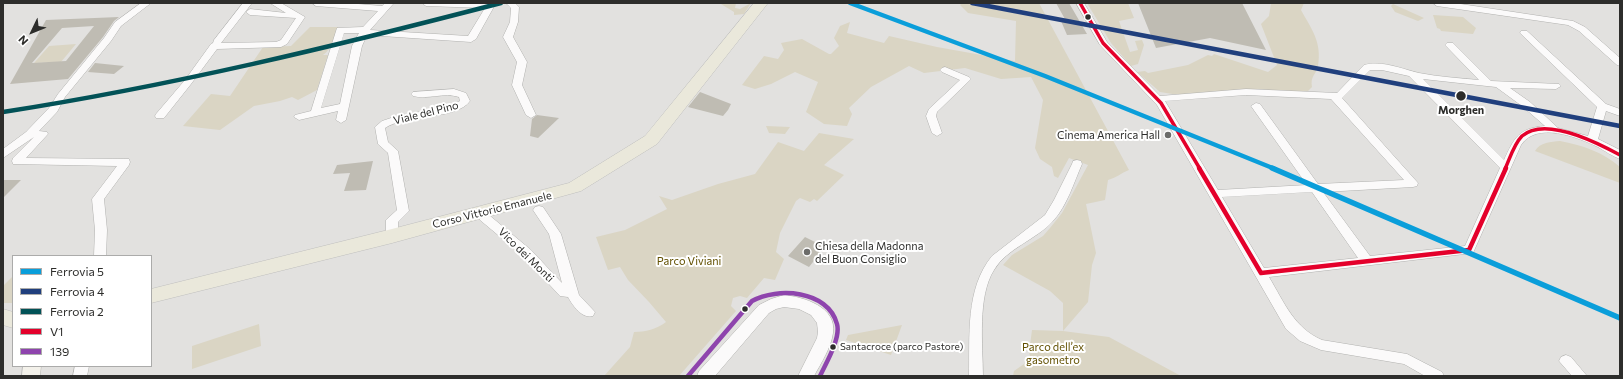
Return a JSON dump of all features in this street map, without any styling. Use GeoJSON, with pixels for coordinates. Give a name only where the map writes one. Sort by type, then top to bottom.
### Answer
{"type":"FeatureCollection","features":[{"type":"Feature","properties":{"kind":"main road","name":"Corso Vittorio Emanuele"},"geometry":{"type":"LineString","coordinates":[[152,296],[556,194],[581,184],[652,140],[761,3]]}},
{"type":"Feature","properties":{"kind":"street"},"geometry":{"type":"LineString","coordinates":[[3,154],[30,134],[53,110],[61,96],[107,40],[118,24],[147,3]]}},
{"type":"Feature","properties":{"kind":"street"},"geometry":{"type":"LineString","coordinates":[[274,3],[300,16]]}},
{"type":"Feature","properties":{"kind":"street"},"geometry":{"type":"LineString","coordinates":[[316,3],[387,6]]}},
{"type":"Feature","properties":{"kind":"street"},"geometry":{"type":"LineString","coordinates":[[315,113],[340,30],[471,39],[491,4],[426,3]]}},
{"type":"Feature","properties":{"kind":"street"},"geometry":{"type":"LineString","coordinates":[[1080,3],[1103,43],[1157,99],[1291,325],[1299,335],[1309,341],[1321,345],[1407,359],[1437,376]]}},
{"type":"Feature","properties":{"kind":"street"},"geometry":{"type":"LineString","coordinates":[[1437,3],[1570,23],[1582,29],[1620,63]]}},
{"type":"Feature","properties":{"kind":"street"},"geometry":{"type":"LineString","coordinates":[[512,5],[514,22],[508,37],[522,61],[517,85],[531,115]]}},
{"type":"Feature","properties":{"kind":"street"},"geometry":{"type":"LineString","coordinates":[[341,120],[357,46],[365,31],[387,6]]}},
{"type":"Feature","properties":{"kind":"street"},"geometry":{"type":"LineString","coordinates":[[160,116],[194,74],[215,44],[246,9],[300,16]]}},
{"type":"Feature","properties":{"kind":"street"},"geometry":{"type":"LineString","coordinates":[[215,44],[282,44],[300,19],[300,16]]}},
{"type":"Feature","properties":{"kind":"street"},"geometry":{"type":"LineString","coordinates":[[1524,33],[1602,106],[1620,113]]}},
{"type":"Feature","properties":{"kind":"street"},"geometry":{"type":"LineString","coordinates":[[1450,45],[1488,84]]}},
{"type":"Feature","properties":{"kind":"street"},"geometry":{"type":"LineString","coordinates":[[1157,99],[1246,92],[1339,96],[1367,67],[1376,66],[1412,74],[1488,84],[1556,86]]}},
{"type":"Feature","properties":{"kind":"street"},"geometry":{"type":"LineString","coordinates":[[937,133],[931,116],[933,111],[966,79],[945,70]]}},
{"type":"Feature","properties":{"kind":"street"},"geometry":{"type":"LineString","coordinates":[[1412,74],[1506,167]]}},
{"type":"Feature","properties":{"kind":"street"},"geometry":{"type":"LineString","coordinates":[[1499,84],[1526,104],[1556,131]]}},
{"type":"Feature","properties":{"kind":"street","name":"Viale del Pino"},"geometry":{"type":"LineString","coordinates":[[392,236],[392,220],[403,211],[393,151],[383,144],[380,128],[386,123],[395,120],[458,107],[463,104],[465,99],[462,94],[457,92],[421,95],[416,94]]}},
{"type":"Feature","properties":{"kind":"street"},"geometry":{"type":"LineString","coordinates":[[1214,194],[1413,183],[1334,96]]}},
{"type":"Feature","properties":{"kind":"street"},"geometry":{"type":"LineString","coordinates":[[300,117],[344,106]]}},
{"type":"Feature","properties":{"kind":"street"},"geometry":{"type":"LineString","coordinates":[[1256,106],[1367,262]]}},
{"type":"Feature","properties":{"kind":"street"},"geometry":{"type":"LineString","coordinates":[[1592,141],[1602,106]]}},
{"type":"Feature","properties":{"kind":"street"},"geometry":{"type":"LineString","coordinates":[[1261,274],[1469,250],[1515,147],[1524,134],[1541,130],[1574,134],[1592,141],[1620,156]]}},
{"type":"Feature","properties":{"kind":"street"},"geometry":{"type":"LineString","coordinates":[[30,134],[43,134],[17,161],[125,162],[98,199],[101,230],[100,255]]}},
{"type":"Feature","properties":{"kind":"street"},"geometry":{"type":"LineString","coordinates":[[976,376],[978,306],[985,276],[996,258],[1042,225],[1050,216],[1077,164]]}},
{"type":"Feature","properties":{"kind":"street"},"geometry":{"type":"LineString","coordinates":[[539,210],[555,234],[572,292],[584,309],[589,312]]}},
{"type":"Feature","properties":{"kind":"street","name":"Vico dei Monti"},"geometry":{"type":"LineString","coordinates":[[485,212],[484,217],[527,253],[564,293],[572,292]]}},
{"type":"Feature","properties":{"kind":"street"},"geometry":{"type":"LineString","coordinates":[[705,376],[764,309],[773,304],[786,301],[812,308],[821,317],[826,327],[825,336],[806,376]]}},
{"type":"Feature","properties":{"kind":"street"},"geometry":{"type":"LineString","coordinates":[[1566,362],[1580,376]]}},
{"type":"Feature","properties":{"kind":"green space"},"geometry":{"type":"Polygon","coordinates":[[[736,3],[735,8],[740,9],[751,3],[744,14],[734,15],[734,12],[721,4],[736,3]]]}},
{"type":"Feature","properties":{"kind":"green space"},"geometry":{"type":"Polygon","coordinates":[[[962,3],[1039,3],[1129,170],[1108,180],[1105,200],[1086,204],[1096,253],[1092,265],[1088,302],[1063,331],[1063,303],[1050,291],[1003,265],[1012,255],[1043,236],[1050,228],[1062,213],[1088,165],[1069,158],[1058,178],[1054,176],[1052,167],[1040,159],[1035,148],[1043,100],[1031,77],[1001,79],[965,68],[924,73],[909,66],[871,87],[849,108],[852,114],[847,126],[824,124],[806,112],[818,82],[795,72],[771,84],[755,89],[742,85],[764,56],[778,59],[784,50],[781,43],[802,39],[831,54],[839,46],[834,38],[840,26],[850,22],[847,33],[884,43],[889,36],[937,47],[1015,61],[1016,21],[968,13],[960,5],[962,3]]]}},
{"type":"Feature","properties":{"kind":"green space"},"geometry":{"type":"Polygon","coordinates":[[[1087,3],[1128,3],[1134,18],[1119,21],[1130,52],[1138,50],[1135,41],[1142,40],[1144,45],[1138,64],[1131,66],[1111,43],[1087,3]]]}},
{"type":"Feature","properties":{"kind":"green space"},"geometry":{"type":"Polygon","coordinates":[[[1271,3],[1304,3],[1301,10],[1315,36],[1319,50],[1318,66],[1312,78],[1312,87],[1307,92],[1179,95],[1160,92],[1137,72],[1145,71],[1148,73],[1188,65],[1208,55],[1212,56],[1214,54],[1268,72],[1277,65],[1261,24],[1269,16],[1271,3]]]}},
{"type":"Feature","properties":{"kind":"green space"},"geometry":{"type":"Polygon","coordinates":[[[1393,4],[1424,18],[1418,21],[1395,12],[1391,6],[1393,4]]]}},
{"type":"Feature","properties":{"kind":"green space"},"geometry":{"type":"Polygon","coordinates":[[[1433,15],[1463,17],[1476,28],[1473,34],[1441,31],[1437,28],[1433,15]]]}},
{"type":"Feature","properties":{"kind":"green space"},"geometry":{"type":"Polygon","coordinates":[[[310,27],[338,27],[331,46],[323,55],[328,55],[317,90],[298,100],[292,97],[254,106],[220,130],[183,126],[211,94],[230,96],[263,47],[291,46],[310,27]]]}},
{"type":"Feature","properties":{"kind":"green space"},"geometry":{"type":"Polygon","coordinates":[[[76,44],[61,62],[34,63],[49,46],[76,44]]]}},
{"type":"Feature","properties":{"kind":"green space"},"geometry":{"type":"Polygon","coordinates":[[[766,126],[790,127],[785,134],[769,133],[766,126]]]}},
{"type":"Feature","properties":{"kind":"green space","name":"Parco Viviani"},"geometry":{"type":"Polygon","coordinates":[[[819,133],[854,139],[824,165],[844,175],[817,201],[814,199],[810,202],[800,198],[796,201],[780,233],[776,252],[784,259],[775,280],[764,278],[747,298],[740,296],[733,298],[731,306],[736,311],[679,376],[604,376],[630,347],[634,332],[651,330],[666,322],[628,280],[620,267],[608,270],[596,237],[625,230],[667,209],[659,196],[672,200],[718,184],[755,174],[778,142],[804,151],[819,133]]]}},
{"type":"Feature","properties":{"kind":"green space"},"geometry":{"type":"Polygon","coordinates":[[[1560,141],[1592,150],[1607,157],[1620,167],[1620,183],[1535,151],[1543,144],[1560,141]]]}},
{"type":"Feature","properties":{"kind":"green space"},"geometry":{"type":"Polygon","coordinates":[[[12,277],[12,303],[3,303],[3,286],[12,277]]]}},
{"type":"Feature","properties":{"kind":"green space"},"geometry":{"type":"Polygon","coordinates":[[[259,324],[261,346],[192,369],[192,346],[259,324]]]}},
{"type":"Feature","properties":{"kind":"green space"},"geometry":{"type":"Polygon","coordinates":[[[902,325],[891,355],[846,340],[848,335],[902,325]]]}},
{"type":"Feature","properties":{"kind":"green space","name":"Parco dell’ex gasometro"},"geometry":{"type":"Polygon","coordinates":[[[1032,330],[1063,331],[1109,337],[1181,376],[1013,376],[1014,371],[1031,359],[1029,353],[1032,330]]]}},
{"type":"Feature","properties":{"kind":"building"},"geometry":{"type":"Polygon","coordinates":[[[1056,3],[1069,3],[1087,34],[1067,35],[1061,21],[1066,21],[1056,3]]]}},
{"type":"Feature","properties":{"kind":"building"},"geometry":{"type":"Polygon","coordinates":[[[1138,3],[1242,3],[1266,50],[1210,38],[1156,48],[1138,3]]]}},
{"type":"Feature","properties":{"kind":"building"},"geometry":{"type":"Polygon","coordinates":[[[119,17],[114,21],[103,37],[68,79],[10,84],[46,20],[119,17]],[[94,26],[62,28],[32,63],[66,61],[94,26]]]}},
{"type":"Feature","properties":{"kind":"building"},"geometry":{"type":"Polygon","coordinates":[[[95,63],[124,66],[114,74],[88,72],[95,63]]]}},
{"type":"Feature","properties":{"kind":"building"},"geometry":{"type":"Polygon","coordinates":[[[700,92],[731,104],[728,110],[723,116],[688,107],[700,92]]]}},
{"type":"Feature","properties":{"kind":"building"},"geometry":{"type":"Polygon","coordinates":[[[537,115],[559,118],[538,138],[530,136],[532,119],[537,115]]]}},
{"type":"Feature","properties":{"kind":"building"},"geometry":{"type":"Polygon","coordinates":[[[373,161],[366,190],[344,191],[350,173],[333,174],[337,165],[373,161]]]}},
{"type":"Feature","properties":{"kind":"building"},"geometry":{"type":"Polygon","coordinates":[[[3,180],[21,180],[3,198],[3,180]]]}},
{"type":"Feature","properties":{"kind":"building","name":"Chiesa della Madonna del Buon Consiglio"},"geometry":{"type":"Polygon","coordinates":[[[805,237],[825,247],[809,267],[788,256],[805,237]]]}},
{"type":"Feature","properties":{"kind":"rail line","name":"2"},"geometry":{"type":"LineString","coordinates":[[3,112],[192,79],[377,35],[501,3]]}},
{"type":"Feature","properties":{"kind":"rail line","name":"5"},"geometry":{"type":"LineString","coordinates":[[850,3],[1045,76],[1238,153],[1429,234],[1620,318]]}},
{"type":"Feature","properties":{"kind":"rail line","name":"4"},"geometry":{"type":"LineString","coordinates":[[972,3],[1620,126]]}},
{"type":"Feature","properties":{"kind":"transit line","name":"V1"},"geometry":{"type":"LineString","coordinates":[[1080,3],[1103,43],[1161,103],[1261,273]]}},
{"type":"Feature","properties":{"kind":"transit line","name":"V1"},"geometry":{"type":"LineString","coordinates":[[1469,250],[1515,147],[1524,135],[1534,130],[1546,129],[1559,131],[1573,134],[1599,144],[1620,155]]}},
{"type":"Feature","properties":{"kind":"transit line","name":"V1"},"geometry":{"type":"LineString","coordinates":[[1261,273],[1469,250]]}},
{"type":"Feature","properties":{"kind":"transit line","name":"139"},"geometry":{"type":"LineString","coordinates":[[688,376],[752,301],[762,296],[787,292],[800,294],[824,305],[832,314],[837,324],[835,343],[820,376]]}},
{"type":"Feature","properties":{"kind":"place","name":"Morghen"},"geometry":{"type":"Point","coordinates":[1461,96]}},
{"type":"Feature","properties":{"kind":"place","name":"Cinema America Hall"},"geometry":{"type":"Point","coordinates":[1168,135]}},
{"type":"Feature","properties":{"kind":"place","name":"Chiesa della Madonna del Buon Consiglio"},"geometry":{"type":"Point","coordinates":[807,252]}},
{"type":"Feature","properties":{"kind":"place","name":"Santacroce (parco Pastore)"},"geometry":{"type":"Point","coordinates":[833,347]}}]}
